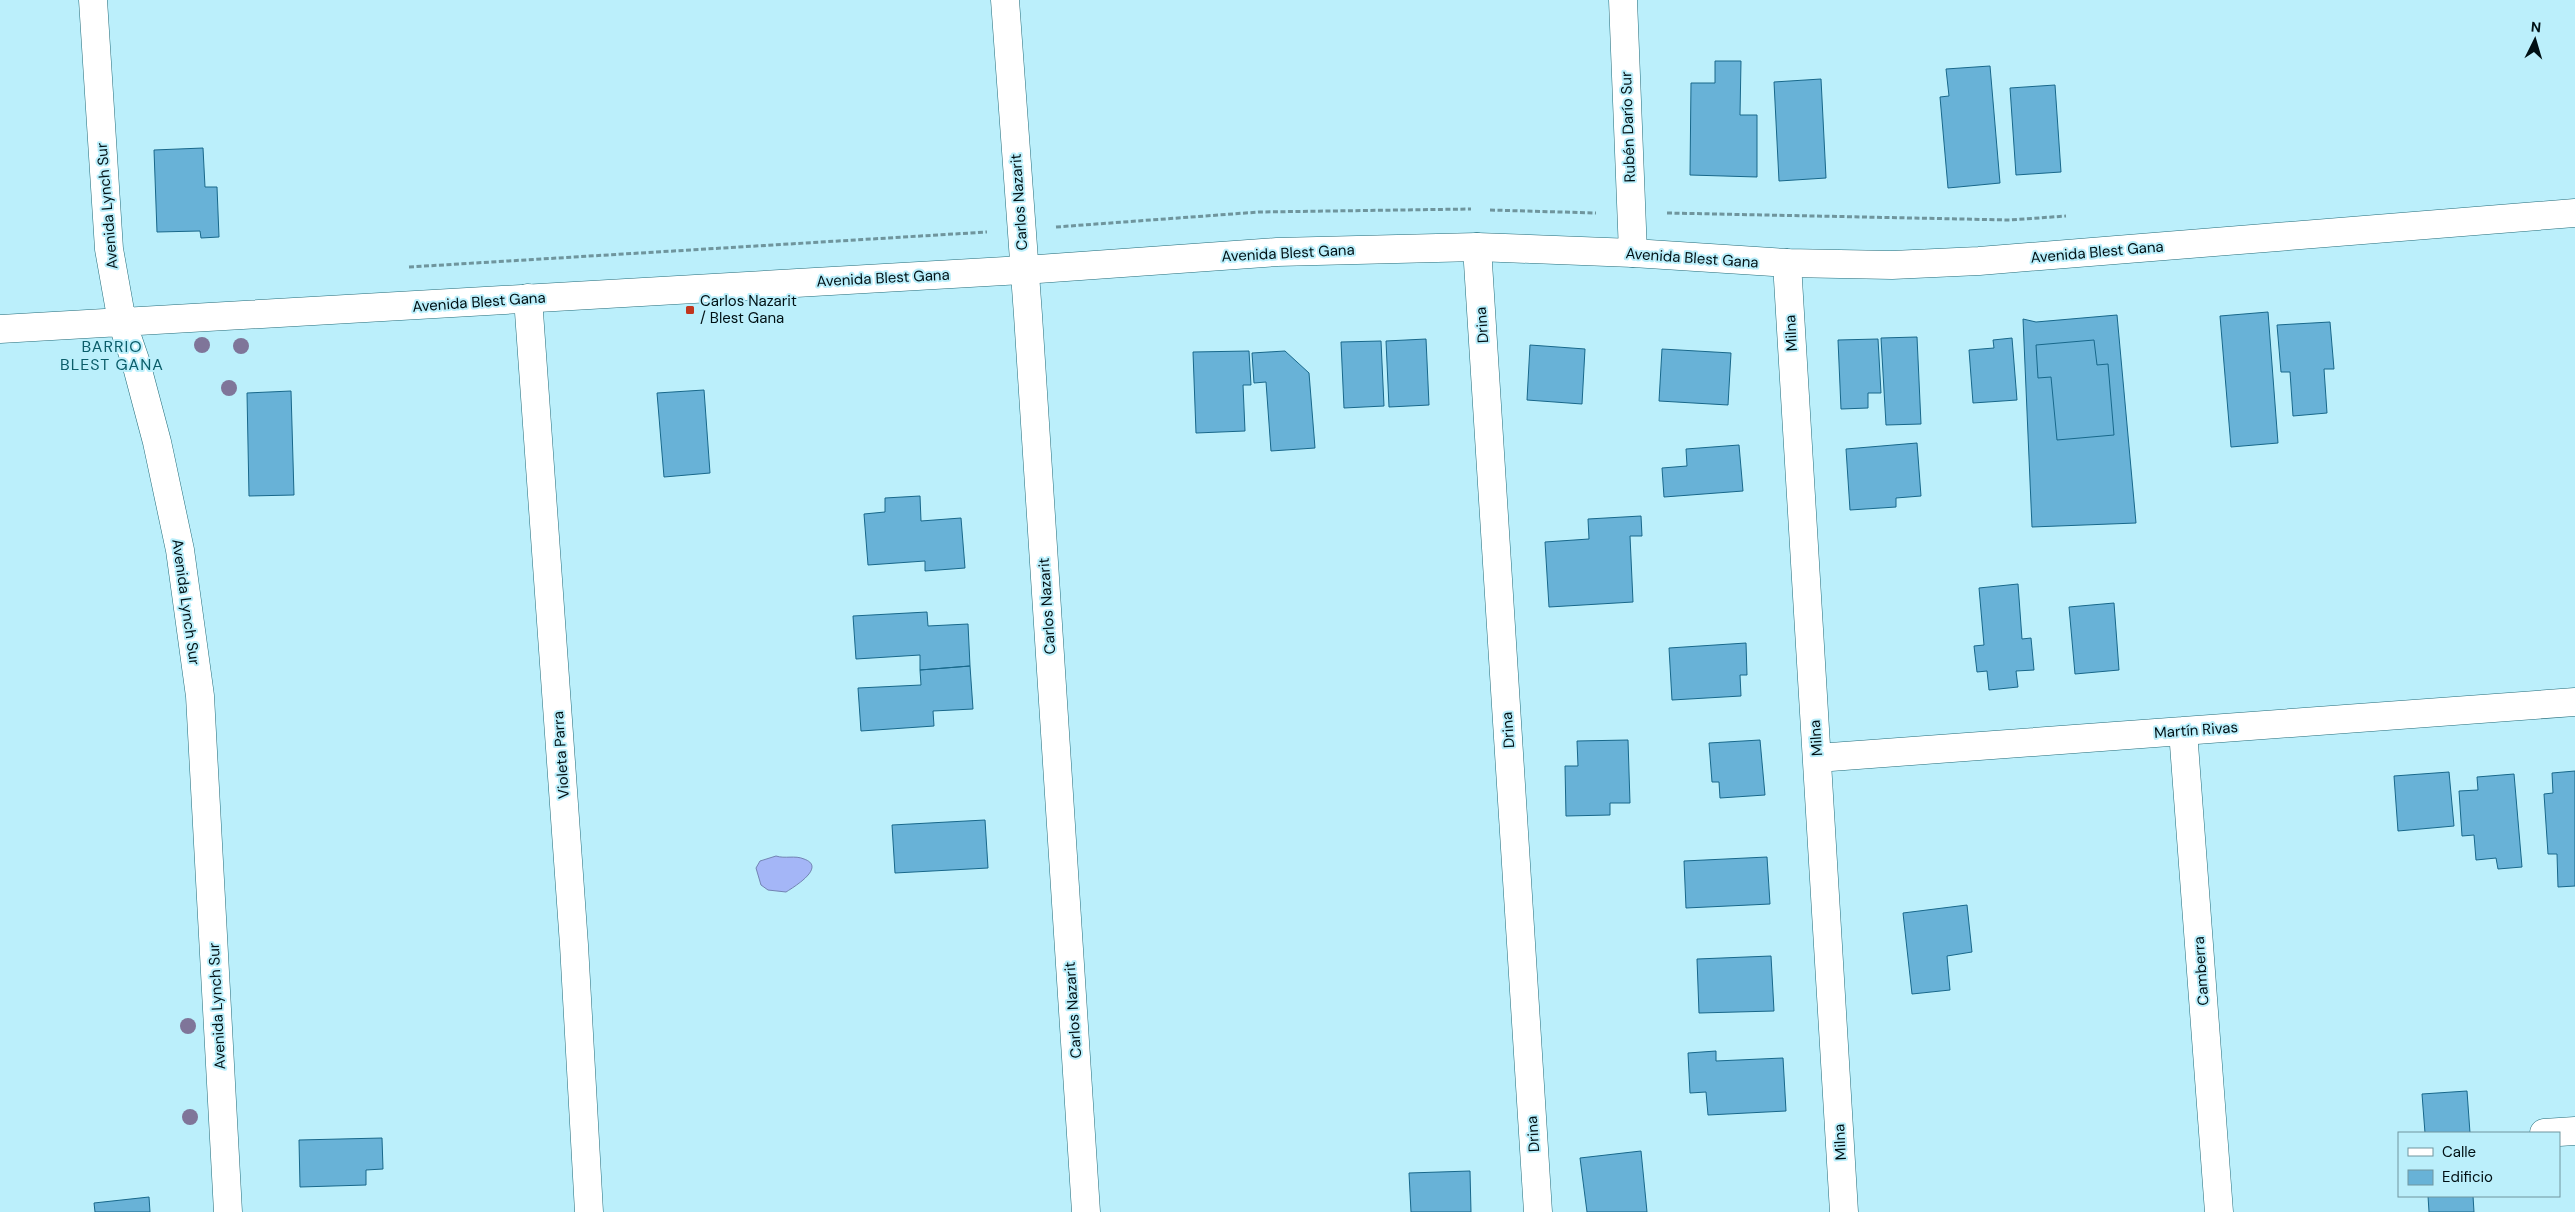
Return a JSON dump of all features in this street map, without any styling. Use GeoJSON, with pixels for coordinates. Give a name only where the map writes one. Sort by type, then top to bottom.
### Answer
{"type":"FeatureCollection","features":[{"type":"Feature","properties":{"kind":"street","name":"Avenida Lynch Sur"},"geometry":{"type":"LineString","coordinates":[[93,0],[109,250],[122,322],[136,363],[157,442],[178,541],[200,696],[228,1212]]}},
{"type":"Feature","properties":{"kind":"street","name":"Carlos Nazarit"},"geometry":{"type":"LineString","coordinates":[[1005,0],[1086,1212]]}},
{"type":"Feature","properties":{"kind":"street","name":"Rubén Darío Sur"},"geometry":{"type":"LineString","coordinates":[[1623,0],[1633,254]]}},
{"type":"Feature","properties":{"kind":"street","name":"Avenida Blest Gana"},"geometry":{"type":"LineString","coordinates":[[0,329],[1024,270],[1277,252],[1478,247],[1633,254],[1787,264],[1892,265],[1979,261],[2575,213]]}},
{"type":"Feature","properties":{"kind":"street","name":"Drina"},"geometry":{"type":"LineString","coordinates":[[1478,247],[1538,1212]]}},
{"type":"Feature","properties":{"kind":"street","name":"Milna"},"geometry":{"type":"LineString","coordinates":[[1787,264],[1844,1212]]}},
{"type":"Feature","properties":{"kind":"street","name":"Violeta Parra"},"geometry":{"type":"LineString","coordinates":[[528,298],[573,935],[589,1212]]}},
{"type":"Feature","properties":{"kind":"street","name":"Martín Rivas"},"geometry":{"type":"LineString","coordinates":[[1817,758],[2575,702]]}},
{"type":"Feature","properties":{"kind":"street","name":"Camberra"},"geometry":{"type":"LineString","coordinates":[[2183,731],[2219,1212]]}},
{"type":"Feature","properties":{"kind":"street"},"geometry":{"type":"LineString","coordinates":[[2560,1132],[2575,1131]]}},
{"type":"Feature","properties":{"kind":"water"},"geometry":{"type":"Polygon","coordinates":[[[776,856],[804,859],[810,863],[812,867],[811,872],[786,892],[768,890],[761,885],[756,868],[760,861],[776,856]]]}},
{"type":"Feature","properties":{"kind":"building"},"geometry":{"type":"Polygon","coordinates":[[[1715,61],[1741,61],[1740,115],[1757,115],[1757,177],[1690,175],[1691,83],[1715,83],[1715,61]]]}},
{"type":"Feature","properties":{"kind":"building"},"geometry":{"type":"Polygon","coordinates":[[[1990,66],[2000,183],[1948,188],[1940,97],[1949,96],[1946,69],[1990,66]]]}},
{"type":"Feature","properties":{"kind":"building"},"geometry":{"type":"Polygon","coordinates":[[[1821,79],[1826,178],[1779,181],[1774,82],[1821,79]]]}},
{"type":"Feature","properties":{"kind":"building"},"geometry":{"type":"Polygon","coordinates":[[[2055,85],[2061,172],[2016,175],[2010,88],[2055,85]]]}},
{"type":"Feature","properties":{"kind":"building"},"geometry":{"type":"Polygon","coordinates":[[[203,148],[205,187],[217,187],[219,237],[201,238],[200,231],[157,232],[154,150],[203,148]]]}},
{"type":"Feature","properties":{"kind":"building"},"geometry":{"type":"Polygon","coordinates":[[[2268,312],[2278,443],[2231,447],[2220,316],[2268,312]]]}},
{"type":"Feature","properties":{"kind":"building"},"geometry":{"type":"Polygon","coordinates":[[[2117,315],[2136,523],[2032,527],[2023,319],[2036,322],[2117,315]]]}},
{"type":"Feature","properties":{"kind":"building"},"geometry":{"type":"Polygon","coordinates":[[[2330,322],[2334,369],[2324,369],[2327,413],[2293,416],[2290,372],[2281,372],[2277,325],[2330,322]]]}},
{"type":"Feature","properties":{"kind":"building"},"geometry":{"type":"Polygon","coordinates":[[[1917,337],[1921,424],[1886,425],[1881,338],[1917,337]]]}},
{"type":"Feature","properties":{"kind":"building"},"geometry":{"type":"Polygon","coordinates":[[[2012,338],[2017,400],[1973,403],[1969,350],[1994,348],[1993,340],[2012,338]]]}},
{"type":"Feature","properties":{"kind":"building"},"geometry":{"type":"Polygon","coordinates":[[[1426,339],[1429,405],[1389,407],[1386,341],[1426,339]]]}},
{"type":"Feature","properties":{"kind":"building"},"geometry":{"type":"Polygon","coordinates":[[[1878,339],[1881,393],[1868,393],[1868,408],[1841,409],[1838,340],[1878,339]]]}},
{"type":"Feature","properties":{"kind":"building"},"geometry":{"type":"Polygon","coordinates":[[[2094,340],[2097,365],[2108,364],[2114,435],[2057,440],[2051,377],[2038,378],[2036,345],[2094,340]]]}},
{"type":"Feature","properties":{"kind":"building"},"geometry":{"type":"Polygon","coordinates":[[[1381,341],[1384,406],[1344,408],[1341,342],[1381,341]]]}},
{"type":"Feature","properties":{"kind":"building"},"geometry":{"type":"Polygon","coordinates":[[[1530,345],[1585,349],[1582,404],[1527,400],[1530,345]]]}},
{"type":"Feature","properties":{"kind":"building"},"geometry":{"type":"Polygon","coordinates":[[[1662,349],[1731,353],[1728,405],[1659,401],[1662,349]]]}},
{"type":"Feature","properties":{"kind":"building"},"geometry":{"type":"Polygon","coordinates":[[[1249,351],[1251,385],[1243,385],[1245,431],[1196,433],[1193,352],[1249,351]]]}},
{"type":"Feature","properties":{"kind":"building"},"geometry":{"type":"Polygon","coordinates":[[[1285,351],[1309,373],[1315,448],[1271,451],[1266,382],[1254,383],[1252,353],[1285,351]]]}},
{"type":"Feature","properties":{"kind":"building"},"geometry":{"type":"Polygon","coordinates":[[[704,390],[710,473],[664,477],[657,393],[704,390]]]}},
{"type":"Feature","properties":{"kind":"building"},"geometry":{"type":"Polygon","coordinates":[[[291,391],[294,495],[249,496],[247,393],[291,391]]]}},
{"type":"Feature","properties":{"kind":"building"},"geometry":{"type":"Polygon","coordinates":[[[1917,443],[1921,496],[1896,498],[1896,507],[1850,510],[1846,449],[1917,443]]]}},
{"type":"Feature","properties":{"kind":"building"},"geometry":{"type":"Polygon","coordinates":[[[1739,445],[1743,491],[1664,497],[1662,468],[1687,466],[1686,449],[1739,445]]]}},
{"type":"Feature","properties":{"kind":"building"},"geometry":{"type":"Polygon","coordinates":[[[920,496],[921,521],[961,518],[965,568],[925,571],[925,561],[868,565],[864,514],[885,512],[885,498],[920,496]]]}},
{"type":"Feature","properties":{"kind":"building"},"geometry":{"type":"Polygon","coordinates":[[[1641,516],[1642,536],[1630,536],[1633,602],[1549,607],[1545,542],[1589,539],[1588,519],[1641,516]]]}},
{"type":"Feature","properties":{"kind":"building"},"geometry":{"type":"Polygon","coordinates":[[[2018,584],[2022,639],[2031,638],[2034,670],[2016,671],[2018,687],[1989,690],[1987,671],[1977,672],[1974,646],[1984,645],[1979,588],[2018,584]]]}},
{"type":"Feature","properties":{"kind":"building"},"geometry":{"type":"Polygon","coordinates":[[[2114,603],[2119,670],[2075,674],[2069,607],[2114,603]]]}},
{"type":"Feature","properties":{"kind":"building"},"geometry":{"type":"Polygon","coordinates":[[[927,612],[928,626],[968,624],[970,666],[920,670],[920,655],[856,659],[853,616],[927,612]]]}},
{"type":"Feature","properties":{"kind":"building"},"geometry":{"type":"Polygon","coordinates":[[[1746,643],[1747,675],[1740,675],[1741,696],[1672,700],[1669,648],[1746,643]]]}},
{"type":"Feature","properties":{"kind":"building"},"geometry":{"type":"Polygon","coordinates":[[[970,666],[973,709],[933,711],[934,726],[861,731],[858,688],[921,685],[920,670],[970,666]]]}},
{"type":"Feature","properties":{"kind":"building"},"geometry":{"type":"Polygon","coordinates":[[[1628,740],[1630,803],[1610,803],[1610,815],[1566,816],[1565,766],[1578,766],[1577,741],[1628,740]]]}},
{"type":"Feature","properties":{"kind":"building"},"geometry":{"type":"Polygon","coordinates":[[[1760,740],[1765,795],[1720,798],[1719,782],[1712,782],[1709,743],[1760,740]]]}},
{"type":"Feature","properties":{"kind":"building"},"geometry":{"type":"Polygon","coordinates":[[[2575,771],[2575,886],[2558,887],[2557,854],[2548,854],[2544,794],[2553,793],[2552,773],[2575,771]]]}},
{"type":"Feature","properties":{"kind":"building"},"geometry":{"type":"Polygon","coordinates":[[[2449,772],[2454,826],[2398,831],[2394,776],[2449,772]]]}},
{"type":"Feature","properties":{"kind":"building"},"geometry":{"type":"Polygon","coordinates":[[[2514,774],[2522,867],[2498,869],[2496,858],[2476,860],[2474,835],[2462,836],[2459,791],[2478,790],[2477,777],[2514,774]]]}},
{"type":"Feature","properties":{"kind":"building"},"geometry":{"type":"Polygon","coordinates":[[[985,820],[988,868],[895,873],[892,825],[985,820]]]}},
{"type":"Feature","properties":{"kind":"building"},"geometry":{"type":"Polygon","coordinates":[[[1767,857],[1770,904],[1686,908],[1684,861],[1767,857]]]}},
{"type":"Feature","properties":{"kind":"building"},"geometry":{"type":"Polygon","coordinates":[[[1967,905],[1972,952],[1947,956],[1950,990],[1912,994],[1903,913],[1967,905]]]}},
{"type":"Feature","properties":{"kind":"building"},"geometry":{"type":"Polygon","coordinates":[[[1771,956],[1774,1011],[1699,1013],[1697,959],[1771,956]]]}},
{"type":"Feature","properties":{"kind":"building"},"geometry":{"type":"Polygon","coordinates":[[[1716,1051],[1716,1061],[1783,1058],[1786,1111],[1708,1115],[1706,1092],[1690,1093],[1688,1053],[1716,1051]]]}},
{"type":"Feature","properties":{"kind":"building"},"geometry":{"type":"Polygon","coordinates":[[[2467,1091],[2470,1132],[2425,1132],[2422,1094],[2467,1091]]]}},
{"type":"Feature","properties":{"kind":"building"},"geometry":{"type":"Polygon","coordinates":[[[382,1138],[383,1169],[366,1170],[366,1185],[300,1187],[299,1140],[382,1138]]]}},
{"type":"Feature","properties":{"kind":"building"},"geometry":{"type":"Polygon","coordinates":[[[1641,1151],[1647,1212],[1587,1212],[1580,1158],[1641,1151]]]}},
{"type":"Feature","properties":{"kind":"building"},"geometry":{"type":"Polygon","coordinates":[[[1470,1171],[1471,1212],[1411,1212],[1409,1173],[1470,1171]]]}},
{"type":"Feature","properties":{"kind":"building"},"geometry":{"type":"Polygon","coordinates":[[[149,1197],[150,1212],[95,1212],[94,1203],[149,1197]]]}},
{"type":"Feature","properties":{"kind":"building"},"geometry":{"type":"Polygon","coordinates":[[[2428,1197],[2473,1197],[2474,1212],[2429,1212],[2428,1197]]]}},
{"type":"Feature","properties":{"kind":"place","name":"Carlos Nazarit / Blest Gana"},"geometry":{"type":"Point","coordinates":[690,310]}},
{"type":"Feature","properties":{"kind":"district","name":"BARRIO BLEST GANA"},"geometry":{"type":"Point","coordinates":[112,355]}}]}
